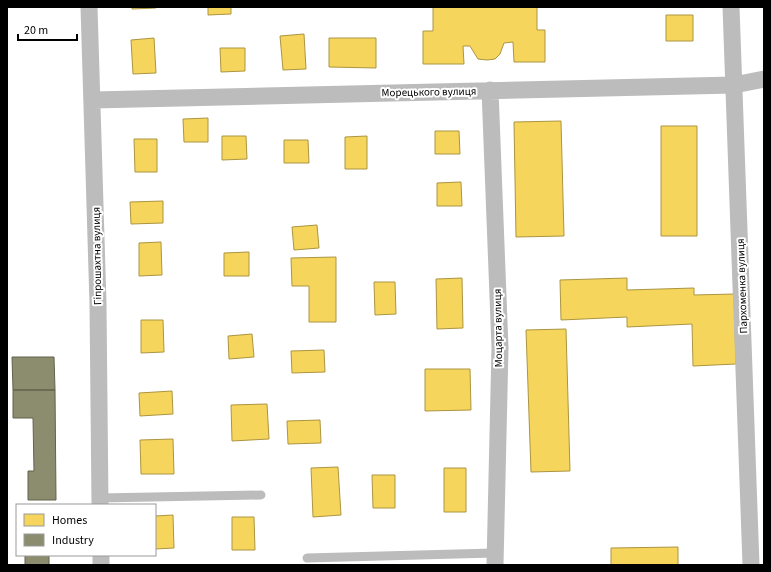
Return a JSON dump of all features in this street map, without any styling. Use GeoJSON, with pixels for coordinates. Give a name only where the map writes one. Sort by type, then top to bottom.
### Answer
{"type":"FeatureCollection","features":[{"type":"Feature","properties":{"kind":"street","name":"Гіпрошахтна вулиця"},"geometry":{"type":"LineString","coordinates":[[89,7],[98,304],[100,501]]}},
{"type":"Feature","properties":{"kind":"street","name":"Пархоменка вулиця"},"geometry":{"type":"LineString","coordinates":[[731,7],[734,85],[757,481],[752,565]]}},
{"type":"Feature","properties":{"kind":"street","name":"Морецького вулиця"},"geometry":{"type":"LineString","coordinates":[[93,100],[734,85],[764,79]]}},
{"type":"Feature","properties":{"kind":"street","name":"Моцарта вулиця"},"geometry":{"type":"LineString","coordinates":[[490,90],[500,348],[494,559]]}},
{"type":"Feature","properties":{"kind":"lane"},"geometry":{"type":"LineString","coordinates":[[100,501],[261,495]]}},
{"type":"Feature","properties":{"kind":"lane"},"geometry":{"type":"LineString","coordinates":[[307,558],[494,559]]}},
{"type":"Feature","properties":{"kind":"building: Homes"},"geometry":{"type":"Polygon","coordinates":[[[132,7],[156,7],[156,8],[132,9],[132,7]]]}},
{"type":"Feature","properties":{"kind":"building: Homes"},"geometry":{"type":"Polygon","coordinates":[[[208,7],[231,7],[231,14],[208,15],[208,7]]]}},
{"type":"Feature","properties":{"kind":"building: Homes"},"geometry":{"type":"Polygon","coordinates":[[[433,7],[537,7],[537,30],[545,30],[545,62],[514,62],[513,42],[504,43],[500,54],[495,59],[478,59],[470,46],[463,46],[464,64],[423,64],[423,31],[433,31],[433,7]]]}},
{"type":"Feature","properties":{"kind":"building: Homes"},"geometry":{"type":"Polygon","coordinates":[[[666,15],[693,15],[693,41],[666,41],[666,15]]]}},
{"type":"Feature","properties":{"kind":"building: Homes"},"geometry":{"type":"Polygon","coordinates":[[[304,34],[306,69],[283,70],[280,36],[304,34]]]}},
{"type":"Feature","properties":{"kind":"building: Homes"},"geometry":{"type":"Polygon","coordinates":[[[154,38],[156,73],[133,74],[131,40],[154,38]]]}},
{"type":"Feature","properties":{"kind":"building: Homes"},"geometry":{"type":"Polygon","coordinates":[[[329,38],[376,38],[376,68],[329,67],[329,38]]]}},
{"type":"Feature","properties":{"kind":"building: Homes"},"geometry":{"type":"Polygon","coordinates":[[[220,48],[245,48],[245,71],[221,72],[220,48]]]}},
{"type":"Feature","properties":{"kind":"building: Homes"},"geometry":{"type":"Polygon","coordinates":[[[208,118],[208,142],[184,142],[183,119],[208,118]]]}},
{"type":"Feature","properties":{"kind":"building: Homes"},"geometry":{"type":"Polygon","coordinates":[[[561,121],[564,236],[516,237],[514,122],[561,121]]]}},
{"type":"Feature","properties":{"kind":"building: Homes"},"geometry":{"type":"Polygon","coordinates":[[[661,126],[697,126],[697,236],[661,236],[661,126]]]}},
{"type":"Feature","properties":{"kind":"building: Homes"},"geometry":{"type":"Polygon","coordinates":[[[435,131],[459,131],[460,154],[435,154],[435,131]]]}},
{"type":"Feature","properties":{"kind":"building: Homes"},"geometry":{"type":"Polygon","coordinates":[[[222,136],[246,136],[247,159],[222,160],[222,136]]]}},
{"type":"Feature","properties":{"kind":"building: Homes"},"geometry":{"type":"Polygon","coordinates":[[[367,136],[367,169],[345,169],[345,137],[367,136]]]}},
{"type":"Feature","properties":{"kind":"building: Homes"},"geometry":{"type":"Polygon","coordinates":[[[134,139],[157,139],[157,172],[135,172],[134,139]]]}},
{"type":"Feature","properties":{"kind":"building: Homes"},"geometry":{"type":"Polygon","coordinates":[[[284,140],[308,140],[309,163],[284,163],[284,140]]]}},
{"type":"Feature","properties":{"kind":"building: Homes"},"geometry":{"type":"Polygon","coordinates":[[[461,182],[462,206],[437,206],[437,183],[461,182]]]}},
{"type":"Feature","properties":{"kind":"building: Homes"},"geometry":{"type":"Polygon","coordinates":[[[163,201],[163,223],[131,224],[130,202],[163,201]]]}},
{"type":"Feature","properties":{"kind":"building: Homes"},"geometry":{"type":"Polygon","coordinates":[[[317,225],[319,248],[294,250],[292,227],[317,225]]]}},
{"type":"Feature","properties":{"kind":"building: Homes"},"geometry":{"type":"Polygon","coordinates":[[[161,242],[162,275],[139,276],[139,243],[161,242]]]}},
{"type":"Feature","properties":{"kind":"building: Homes"},"geometry":{"type":"Polygon","coordinates":[[[249,252],[249,276],[224,276],[224,253],[249,252]]]}},
{"type":"Feature","properties":{"kind":"building: Homes"},"geometry":{"type":"Polygon","coordinates":[[[336,257],[336,322],[309,322],[309,286],[292,286],[291,258],[336,257]]]}},
{"type":"Feature","properties":{"kind":"building: Homes"},"geometry":{"type":"Polygon","coordinates":[[[462,278],[463,328],[437,329],[436,279],[462,278]]]}},
{"type":"Feature","properties":{"kind":"building: Homes"},"geometry":{"type":"Polygon","coordinates":[[[627,278],[627,290],[694,288],[694,295],[734,294],[736,364],[693,366],[692,324],[627,327],[627,317],[561,320],[560,280],[627,278]]]}},
{"type":"Feature","properties":{"kind":"building: Homes"},"geometry":{"type":"Polygon","coordinates":[[[374,282],[395,282],[396,314],[375,315],[374,282]]]}},
{"type":"Feature","properties":{"kind":"building: Homes"},"geometry":{"type":"Polygon","coordinates":[[[141,320],[163,320],[164,352],[141,353],[141,320]]]}},
{"type":"Feature","properties":{"kind":"building: Homes"},"geometry":{"type":"Polygon","coordinates":[[[566,329],[570,471],[531,472],[526,330],[566,329]]]}},
{"type":"Feature","properties":{"kind":"building: Homes"},"geometry":{"type":"Polygon","coordinates":[[[252,334],[254,357],[229,359],[228,336],[252,334]]]}},
{"type":"Feature","properties":{"kind":"building: Homes"},"geometry":{"type":"Polygon","coordinates":[[[324,350],[325,372],[292,373],[291,351],[324,350]]]}},
{"type":"Feature","properties":{"kind":"building: Homes"},"geometry":{"type":"Polygon","coordinates":[[[425,369],[470,369],[471,410],[425,411],[425,369]]]}},
{"type":"Feature","properties":{"kind":"building: Homes"},"geometry":{"type":"Polygon","coordinates":[[[172,391],[173,414],[140,416],[139,393],[172,391]]]}},
{"type":"Feature","properties":{"kind":"building: Homes"},"geometry":{"type":"Polygon","coordinates":[[[267,404],[269,439],[232,441],[231,405],[267,404]]]}},
{"type":"Feature","properties":{"kind":"building: Homes"},"geometry":{"type":"Polygon","coordinates":[[[320,420],[321,443],[288,444],[287,421],[320,420]]]}},
{"type":"Feature","properties":{"kind":"building: Homes"},"geometry":{"type":"Polygon","coordinates":[[[173,439],[174,474],[141,474],[140,440],[173,439]]]}},
{"type":"Feature","properties":{"kind":"building: Homes"},"geometry":{"type":"Polygon","coordinates":[[[338,467],[341,515],[313,517],[311,468],[338,467]]]}},
{"type":"Feature","properties":{"kind":"building: Homes"},"geometry":{"type":"Polygon","coordinates":[[[444,468],[466,468],[466,512],[444,512],[444,468]]]}},
{"type":"Feature","properties":{"kind":"building: Homes"},"geometry":{"type":"Polygon","coordinates":[[[372,475],[395,475],[395,508],[373,508],[372,475]]]}},
{"type":"Feature","properties":{"kind":"building: Homes"},"geometry":{"type":"Polygon","coordinates":[[[173,515],[174,548],[156,549],[156,516],[173,515]]]}},
{"type":"Feature","properties":{"kind":"building: Homes"},"geometry":{"type":"Polygon","coordinates":[[[232,517],[254,517],[255,550],[232,550],[232,517]]]}},
{"type":"Feature","properties":{"kind":"building: Homes"},"geometry":{"type":"Polygon","coordinates":[[[678,547],[678,565],[611,565],[611,548],[678,547]]]}},
{"type":"Feature","properties":{"kind":"building: Industry"},"geometry":{"type":"Polygon","coordinates":[[[12,357],[54,357],[55,390],[13,390],[12,357]]]}},
{"type":"Feature","properties":{"kind":"building: Industry"},"geometry":{"type":"Polygon","coordinates":[[[13,390],[55,390],[56,500],[28,500],[28,471],[34,471],[33,418],[13,418],[13,390]]]}},
{"type":"Feature","properties":{"kind":"building: Industry"},"geometry":{"type":"Polygon","coordinates":[[[25,556],[49,556],[49,565],[25,565],[25,556]]]}}]}
